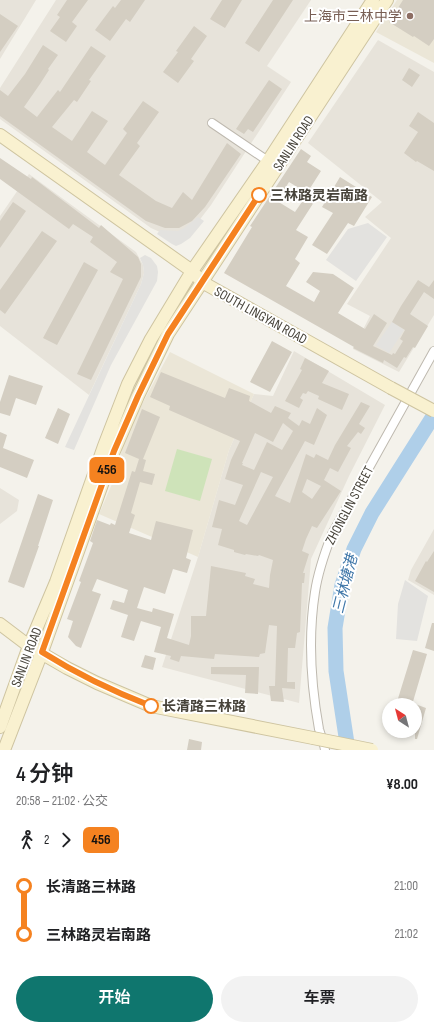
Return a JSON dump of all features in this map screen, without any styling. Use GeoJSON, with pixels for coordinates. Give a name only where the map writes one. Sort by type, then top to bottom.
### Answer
{"type":"FeatureCollection","features":[{"type":"Feature","properties":{"kind":"main road","name":"SANLIN ROAD"},"geometry":{"type":"LineString","coordinates":[[0,727],[29,646],[56,582],[104,446],[128,384],[151,339],[192,271],[268,161],[373,0]]}},
{"type":"Feature","properties":{"kind":"main road","name":"SANLIN ROAD"},"geometry":{"type":"LineString","coordinates":[[4,750],[42,652],[114,451],[132,409],[168,334],[387,0]]}},
{"type":"Feature","properties":{"kind":"main road","name":"SOUTH LINGYAN ROAD"},"geometry":{"type":"LineString","coordinates":[[0,135],[192,271],[202,282],[434,411]]}},
{"type":"Feature","properties":{"kind":"main road"},"geometry":{"type":"LineString","coordinates":[[0,624],[29,646],[42,652],[67,668],[97,683],[151,706],[316,735],[372,750]]}},
{"type":"Feature","properties":{"kind":"street"},"geometry":{"type":"LineString","coordinates":[[212,123],[268,161]]}},
{"type":"Feature","properties":{"kind":"street","name":"ZHONGLIN STREET"},"geometry":{"type":"LineString","coordinates":[[325,750],[316,735],[311,651],[315,592],[318,575],[332,534],[434,351]]}},
{"type":"Feature","properties":{"kind":"shaded area"},"geometry":{"type":"Polygon","coordinates":[[[0,0],[36,0],[0,59],[0,0]]]}},
{"type":"Feature","properties":{"kind":"shaded area"},"geometry":{"type":"Polygon","coordinates":[[[56,0],[311,0],[267,66],[291,82],[211,205],[198,222],[188,231],[162,233],[151,228],[0,119],[0,88],[56,0]]]}},
{"type":"Feature","properties":{"kind":"shaded area","name":"上海市三林中学"},"geometry":{"type":"Polygon","coordinates":[[[397,0],[434,0],[434,63],[376,32],[397,0]]]}},
{"type":"Feature","properties":{"kind":"shaded area"},"geometry":{"type":"Polygon","coordinates":[[[378,40],[434,72],[434,315],[399,372],[353,349],[370,316],[347,304],[391,238],[365,217],[382,202],[308,143],[378,40]]]}},
{"type":"Feature","properties":{"kind":"shaded area"},"geometry":{"type":"Polygon","coordinates":[[[29,174],[136,252],[143,265],[144,273],[141,284],[89,395],[0,326],[0,216],[29,174]]]}},
{"type":"Feature","properties":{"kind":"shaded area"},"geometry":{"type":"Polygon","coordinates":[[[198,217],[204,221],[190,238],[181,244],[176,246],[157,234],[160,230],[178,231],[198,217]]]}},
{"type":"Feature","properties":{"kind":"shaded area"},"geometry":{"type":"Polygon","coordinates":[[[368,223],[387,237],[356,281],[326,260],[348,229],[368,223]]]}},
{"type":"Feature","properties":{"kind":"shaded area"},"geometry":{"type":"Polygon","coordinates":[[[145,255],[151,258],[157,266],[157,281],[111,365],[74,450],[65,447],[141,284],[144,273],[140,258],[145,255]]]}},
{"type":"Feature","properties":{"kind":"shaded area"},"geometry":{"type":"Polygon","coordinates":[[[392,322],[404,330],[389,353],[376,345],[392,322]]]}},
{"type":"Feature","properties":{"kind":"shaded area"},"geometry":{"type":"Polygon","coordinates":[[[294,351],[385,405],[349,476],[311,559],[299,703],[162,667],[198,557],[229,450],[254,394],[273,396],[294,351]]]}},
{"type":"Feature","properties":{"kind":"shaded area"},"geometry":{"type":"Polygon","coordinates":[[[170,352],[254,394],[229,450],[198,557],[99,514],[115,477],[124,441],[170,352]]]}},
{"type":"Feature","properties":{"kind":"shaded area"},"geometry":{"type":"Polygon","coordinates":[[[0,488],[19,500],[17,511],[0,524],[0,488]]]}},
{"type":"Feature","properties":{"kind":"shaded area"},"geometry":{"type":"Polygon","coordinates":[[[434,529],[434,595],[408,580],[411,570],[434,529]]]}},
{"type":"Feature","properties":{"kind":"shaded area"},"geometry":{"type":"Polygon","coordinates":[[[405,580],[428,596],[417,641],[396,639],[398,604],[405,580]]]}},
{"type":"Feature","properties":{"kind":"green space"},"geometry":{"type":"Polygon","coordinates":[[[177,449],[212,459],[200,501],[165,491],[177,449]]]}},
{"type":"Feature","properties":{"kind":"building"},"geometry":{"type":"Polygon","coordinates":[[[67,0],[88,0],[72,22],[77,26],[66,42],[50,31],[60,17],[57,15],[67,0]]]}},
{"type":"Feature","properties":{"kind":"building"},"geometry":{"type":"Polygon","coordinates":[[[121,0],[145,0],[130,22],[126,19],[110,41],[95,30],[113,6],[115,8],[121,0]]]}},
{"type":"Feature","properties":{"kind":"building"},"geometry":{"type":"Polygon","coordinates":[[[222,0],[242,0],[225,28],[210,19],[222,0]]]}},
{"type":"Feature","properties":{"kind":"building"},"geometry":{"type":"Polygon","coordinates":[[[273,0],[293,0],[259,52],[245,43],[273,0]]]}},
{"type":"Feature","properties":{"kind":"building"},"geometry":{"type":"Polygon","coordinates":[[[403,0],[434,0],[434,39],[429,46],[389,22],[403,0]]]}},
{"type":"Feature","properties":{"kind":"building"},"geometry":{"type":"Polygon","coordinates":[[[0,14],[18,26],[0,52],[0,14]]]}},
{"type":"Feature","properties":{"kind":"building"},"geometry":{"type":"Polygon","coordinates":[[[194,26],[207,36],[191,59],[194,61],[178,83],[163,72],[178,52],[176,51],[194,26]]]}},
{"type":"Feature","properties":{"kind":"building"},"geometry":{"type":"Polygon","coordinates":[[[43,45],[58,55],[24,107],[37,117],[58,90],[60,92],[91,46],[106,56],[89,80],[91,81],[77,102],[74,100],[52,127],[72,141],[92,111],[108,121],[87,152],[105,165],[127,133],[123,129],[143,101],[159,112],[137,143],[140,146],[119,175],[156,201],[172,208],[183,192],[192,200],[227,143],[241,154],[205,207],[192,221],[179,228],[165,228],[146,221],[0,116],[0,90],[8,96],[25,74],[43,45]]]}},
{"type":"Feature","properties":{"kind":"building"},"geometry":{"type":"Polygon","coordinates":[[[409,68],[420,75],[412,87],[402,80],[409,68]]]}},
{"type":"Feature","properties":{"kind":"building"},"geometry":{"type":"Polygon","coordinates":[[[269,80],[282,89],[253,132],[248,129],[244,134],[236,129],[269,80]]]}},
{"type":"Feature","properties":{"kind":"building"},"geometry":{"type":"Polygon","coordinates":[[[418,112],[434,123],[434,171],[417,161],[416,162],[404,153],[418,132],[409,126],[418,112]]]}},
{"type":"Feature","properties":{"kind":"building"},"geometry":{"type":"Polygon","coordinates":[[[301,149],[311,156],[307,162],[321,171],[307,193],[289,182],[277,201],[295,212],[308,193],[316,199],[296,230],[308,237],[295,259],[300,263],[286,286],[314,302],[320,291],[306,282],[313,272],[333,274],[354,288],[338,313],[365,329],[374,314],[387,323],[373,346],[392,355],[393,353],[395,354],[403,341],[400,339],[405,330],[392,322],[418,280],[429,287],[434,280],[434,299],[424,292],[410,314],[428,326],[415,348],[413,347],[406,358],[404,357],[397,368],[384,360],[383,363],[353,348],[354,347],[224,273],[252,227],[250,226],[301,149]]]}},
{"type":"Feature","properties":{"kind":"building"},"geometry":{"type":"Polygon","coordinates":[[[0,158],[31,179],[32,177],[99,228],[101,225],[138,257],[141,264],[141,277],[91,380],[77,374],[123,279],[110,272],[117,262],[90,242],[93,237],[73,224],[69,229],[0,179],[0,158]]]}},
{"type":"Feature","properties":{"kind":"building"},"geometry":{"type":"Polygon","coordinates":[[[340,177],[372,197],[354,226],[348,223],[327,254],[312,245],[333,213],[322,207],[340,177]]]}},
{"type":"Feature","properties":{"kind":"building"},"geometry":{"type":"Polygon","coordinates":[[[13,202],[26,211],[0,248],[0,221],[13,202]]]}},
{"type":"Feature","properties":{"kind":"building"},"geometry":{"type":"Polygon","coordinates":[[[42,231],[57,241],[5,314],[0,310],[0,290],[42,231]]]}},
{"type":"Feature","properties":{"kind":"building"},"geometry":{"type":"Polygon","coordinates":[[[84,262],[98,270],[57,345],[43,338],[84,262]]]}},
{"type":"Feature","properties":{"kind":"building"},"geometry":{"type":"Polygon","coordinates":[[[272,341],[292,352],[270,392],[250,382],[272,341]]]}},
{"type":"Feature","properties":{"kind":"building"},"geometry":{"type":"Polygon","coordinates":[[[305,358],[329,371],[322,383],[349,394],[342,410],[318,399],[319,396],[308,391],[306,394],[303,393],[300,398],[303,400],[299,408],[285,401],[302,370],[300,369],[305,358]]]}},
{"type":"Feature","properties":{"kind":"building"},"geometry":{"type":"Polygon","coordinates":[[[161,372],[225,398],[229,388],[250,396],[249,401],[271,413],[275,406],[291,413],[288,418],[299,426],[302,420],[310,424],[317,408],[327,415],[314,445],[305,441],[275,496],[290,503],[306,454],[314,458],[316,454],[328,460],[335,445],[361,402],[370,406],[359,424],[365,428],[361,434],[358,432],[347,446],[351,448],[338,472],[330,468],[324,480],[341,491],[317,528],[312,526],[302,551],[309,554],[303,573],[305,573],[304,583],[302,583],[300,632],[297,633],[295,648],[288,648],[287,682],[295,682],[295,689],[282,688],[284,702],[271,701],[269,686],[275,686],[277,626],[269,625],[265,653],[260,654],[259,657],[215,654],[214,659],[181,656],[179,662],[170,659],[171,656],[154,652],[161,627],[141,621],[134,641],[121,637],[128,615],[110,609],[113,600],[124,603],[128,590],[97,579],[92,591],[101,594],[81,648],[76,646],[68,637],[73,621],[67,619],[81,582],[79,581],[93,543],[90,541],[97,520],[110,525],[111,523],[115,525],[132,471],[135,472],[139,459],[125,453],[142,409],[160,417],[143,459],[146,460],[143,471],[155,474],[152,485],[140,482],[131,513],[135,515],[129,533],[151,540],[156,521],[193,530],[186,558],[191,560],[187,573],[173,569],[165,594],[144,587],[137,608],[152,612],[153,608],[174,614],[167,638],[189,645],[191,636],[191,616],[206,616],[211,566],[246,573],[245,576],[255,579],[253,584],[269,588],[273,560],[259,555],[245,555],[234,552],[234,550],[218,545],[222,529],[212,527],[219,500],[235,505],[243,485],[225,479],[231,460],[240,441],[169,410],[170,406],[150,397],[161,372]],[[283,423],[273,442],[255,433],[242,465],[254,470],[267,442],[282,450],[293,431],[283,423]],[[261,472],[239,521],[247,525],[273,477],[261,472]],[[307,479],[302,492],[312,499],[321,486],[307,479]]]}},
{"type":"Feature","properties":{"kind":"building"},"geometry":{"type":"Polygon","coordinates":[[[9,375],[43,386],[36,405],[16,398],[10,416],[0,413],[0,402],[9,375]]]}},
{"type":"Feature","properties":{"kind":"building"},"geometry":{"type":"Polygon","coordinates":[[[58,408],[70,414],[58,444],[45,438],[58,408]]]}},
{"type":"Feature","properties":{"kind":"building"},"geometry":{"type":"Polygon","coordinates":[[[0,432],[7,435],[3,448],[34,460],[27,478],[0,467],[0,432]]]}},
{"type":"Feature","properties":{"kind":"building"},"geometry":{"type":"Polygon","coordinates":[[[38,494],[53,500],[24,588],[8,582],[38,494]]]}},
{"type":"Feature","properties":{"kind":"building"},"geometry":{"type":"Polygon","coordinates":[[[434,551],[434,592],[415,581],[426,561],[427,562],[434,551]]]}},
{"type":"Feature","properties":{"kind":"building"},"geometry":{"type":"Polygon","coordinates":[[[432,623],[434,623],[434,651],[425,648],[432,623]]]}},
{"type":"Feature","properties":{"kind":"building"},"geometry":{"type":"Polygon","coordinates":[[[413,650],[427,654],[414,698],[398,698],[413,650]]]}},
{"type":"Feature","properties":{"kind":"building"},"geometry":{"type":"Polygon","coordinates":[[[145,655],[156,658],[153,670],[141,667],[145,655]]]}},
{"type":"Feature","properties":{"kind":"building"},"geometry":{"type":"Polygon","coordinates":[[[211,667],[259,667],[258,694],[245,693],[246,675],[211,674],[211,667]]]}},
{"type":"Feature","properties":{"kind":"building"},"geometry":{"type":"Polygon","coordinates":[[[422,707],[426,708],[422,722],[422,707]]]}},
{"type":"Feature","properties":{"kind":"building"},"geometry":{"type":"Polygon","coordinates":[[[189,739],[202,742],[201,750],[187,750],[189,739]]]}},
{"type":"Feature","properties":{"kind":"waterway","name":"三林塘港"},"geometry":{"type":"LineString","coordinates":[[348,750],[336,671],[335,628],[342,585],[354,549],[372,513],[434,415]]}},
{"type":"Feature","properties":{"kind":"bus line","name":"456"},"geometry":{"type":"LineString","coordinates":[[151,706],[97,683],[67,668],[42,652],[114,451],[138,396],[168,334],[190,298],[259,195]]}},
{"type":"Feature","properties":{"kind":"place","name":"上海市三林中学"},"geometry":{"type":"Point","coordinates":[410,16]}},
{"type":"Feature","properties":{"kind":"place","name":"三林路灵岩南路"},"geometry":{"type":"Point","coordinates":[259,195]}},
{"type":"Feature","properties":{"kind":"place","name":"长清路三林路"},"geometry":{"type":"Point","coordinates":[151,706]}}]}
